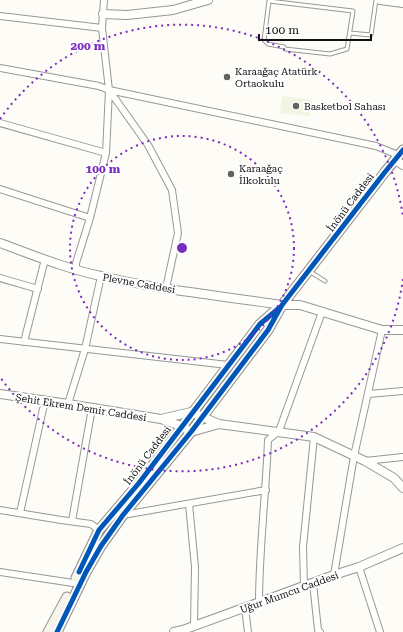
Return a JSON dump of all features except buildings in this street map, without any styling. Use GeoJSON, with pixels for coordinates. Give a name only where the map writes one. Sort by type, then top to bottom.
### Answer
{"type":"FeatureCollection","features":[{"type":"Feature","properties":{"kind":"main road","name":"İnönü Caddesi"},"geometry":{"type":"LineString","coordinates":[[57,632],[86,572],[101,546],[124,515],[204,416],[250,352],[268,330],[282,305],[399,155]]}},
{"type":"Feature","properties":{"kind":"main road","name":"İnönü Caddesi"},"geometry":{"type":"LineString","coordinates":[[48,632],[74,583],[99,530],[138,483],[260,324],[282,305]]}},
{"type":"Feature","properties":{"kind":"street"},"geometry":{"type":"LineString","coordinates":[[76,269],[76,264],[90,218],[106,153],[109,90],[102,28],[104,0]]}},
{"type":"Feature","properties":{"kind":"street"},"geometry":{"type":"LineString","coordinates":[[103,14],[127,15],[173,10],[208,0]]}},
{"type":"Feature","properties":{"kind":"street"},"geometry":{"type":"LineString","coordinates":[[380,0],[403,3]]}},
{"type":"Feature","properties":{"kind":"street"},"geometry":{"type":"LineString","coordinates":[[0,16],[102,28]]}},
{"type":"Feature","properties":{"kind":"street"},"geometry":{"type":"LineString","coordinates":[[0,68],[99,86],[109,90],[376,146],[399,155],[403,165]]}},
{"type":"Feature","properties":{"kind":"street"},"geometry":{"type":"LineString","coordinates":[[109,90],[148,145],[172,190],[178,233],[166,288]]}},
{"type":"Feature","properties":{"kind":"street"},"geometry":{"type":"LineString","coordinates":[[0,123],[106,153]]}},
{"type":"Feature","properties":{"kind":"street"},"geometry":{"type":"LineString","coordinates":[[0,189],[90,218]]}},
{"type":"Feature","properties":{"kind":"street","name":"Plevne Caddesi"},"geometry":{"type":"LineString","coordinates":[[0,243],[45,259],[101,276],[166,288],[282,305],[300,305],[382,330],[403,330]]}},
{"type":"Feature","properties":{"kind":"street"},"geometry":{"type":"LineString","coordinates":[[24,342],[45,259]]}},
{"type":"Feature","properties":{"kind":"street"},"geometry":{"type":"LineString","coordinates":[[68,404],[85,349],[101,276]]}},
{"type":"Feature","properties":{"kind":"street"},"geometry":{"type":"LineString","coordinates":[[0,278],[38,289]]}},
{"type":"Feature","properties":{"kind":"street"},"geometry":{"type":"LineString","coordinates":[[259,604],[259,565],[266,490],[268,440],[279,431],[322,312]]}},
{"type":"Feature","properties":{"kind":"street"},"geometry":{"type":"LineString","coordinates":[[334,575],[354,456],[382,330]]}},
{"type":"Feature","properties":{"kind":"street"},"geometry":{"type":"LineString","coordinates":[[0,339],[228,365]]}},
{"type":"Feature","properties":{"kind":"street"},"geometry":{"type":"LineString","coordinates":[[368,394],[403,391]]}},
{"type":"Feature","properties":{"kind":"street","name":"Şehit Ekrem Demir Caddesi"},"geometry":{"type":"LineString","coordinates":[[0,394],[161,419]]}},
{"type":"Feature","properties":{"kind":"street"},"geometry":{"type":"LineString","coordinates":[[20,513],[44,400]]}},
{"type":"Feature","properties":{"kind":"street"},"geometry":{"type":"LineString","coordinates":[[72,522],[92,408]]}},
{"type":"Feature","properties":{"kind":"street"},"geometry":{"type":"LineString","coordinates":[[161,419],[191,412],[204,416],[219,424],[314,437],[365,460],[394,478],[403,488]]}},
{"type":"Feature","properties":{"kind":"street"},"geometry":{"type":"LineString","coordinates":[[161,419],[181,426],[191,432],[219,424]]}},
{"type":"Feature","properties":{"kind":"street"},"geometry":{"type":"LineString","coordinates":[[304,586],[303,547],[314,437]]}},
{"type":"Feature","properties":{"kind":"street"},"geometry":{"type":"LineString","coordinates":[[365,460],[403,456]]}},
{"type":"Feature","properties":{"kind":"street"},"geometry":{"type":"LineString","coordinates":[[124,515],[266,490]]}},
{"type":"Feature","properties":{"kind":"street"},"geometry":{"type":"LineString","coordinates":[[189,504],[195,567],[194,626]]}},
{"type":"Feature","properties":{"kind":"street"},"geometry":{"type":"LineString","coordinates":[[0,510],[91,524],[99,530]]}},
{"type":"Feature","properties":{"kind":"street","name":"Uğur Mumcu Caddesi"},"geometry":{"type":"LineString","coordinates":[[176,632],[259,604],[334,575],[360,567],[403,548]]}},
{"type":"Feature","properties":{"kind":"street"},"geometry":{"type":"LineString","coordinates":[[360,567],[380,632]]}},
{"type":"Feature","properties":{"kind":"street"},"geometry":{"type":"LineString","coordinates":[[0,572],[74,583]]}},
{"type":"Feature","properties":{"kind":"street"},"geometry":{"type":"LineString","coordinates":[[313,583],[318,630],[320,632]]}},
{"type":"Feature","properties":{"kind":"street"},"geometry":{"type":"LineString","coordinates":[[245,608],[248,632]]}},
{"type":"Feature","properties":{"kind":"lane"},"geometry":{"type":"LineString","coordinates":[[350,33],[371,35],[376,0]]}},
{"type":"Feature","properties":{"kind":"lane"},"geometry":{"type":"LineString","coordinates":[[269,1],[354,11],[350,33],[347,49],[330,54],[285,49],[284,47],[268,44],[264,40],[269,1]]}},
{"type":"Feature","properties":{"kind":"lane"},"geometry":{"type":"LineString","coordinates":[[309,270],[325,281]]}},
{"type":"Feature","properties":{"kind":"green space","name":"Basketbol Sahası"},"geometry":{"type":"Polygon","coordinates":[[[282,96],[312,100],[310,116],[280,113],[282,96]]]}},
{"type":"Feature","properties":{"kind":"cycle path"},"geometry":{"type":"LineString","coordinates":[[57,632],[86,572],[101,546],[123,515],[191,432],[268,330],[282,305],[403,150]]}},
{"type":"Feature","properties":{"kind":"cycle path"},"geometry":{"type":"LineString","coordinates":[[79,572],[99,530],[139,483],[260,324],[278,309]]}},
{"type":"Feature","properties":{"kind":"place","name":"Karaağaç Atatürk Ortaokulu"},"geometry":{"type":"Point","coordinates":[227,77]}},
{"type":"Feature","properties":{"kind":"place","name":"Basketbol Sahası"},"geometry":{"type":"Point","coordinates":[296,106]}},
{"type":"Feature","properties":{"kind":"place","name":"Karaağaç İlkokulu"},"geometry":{"type":"Point","coordinates":[231,174]}}]}
